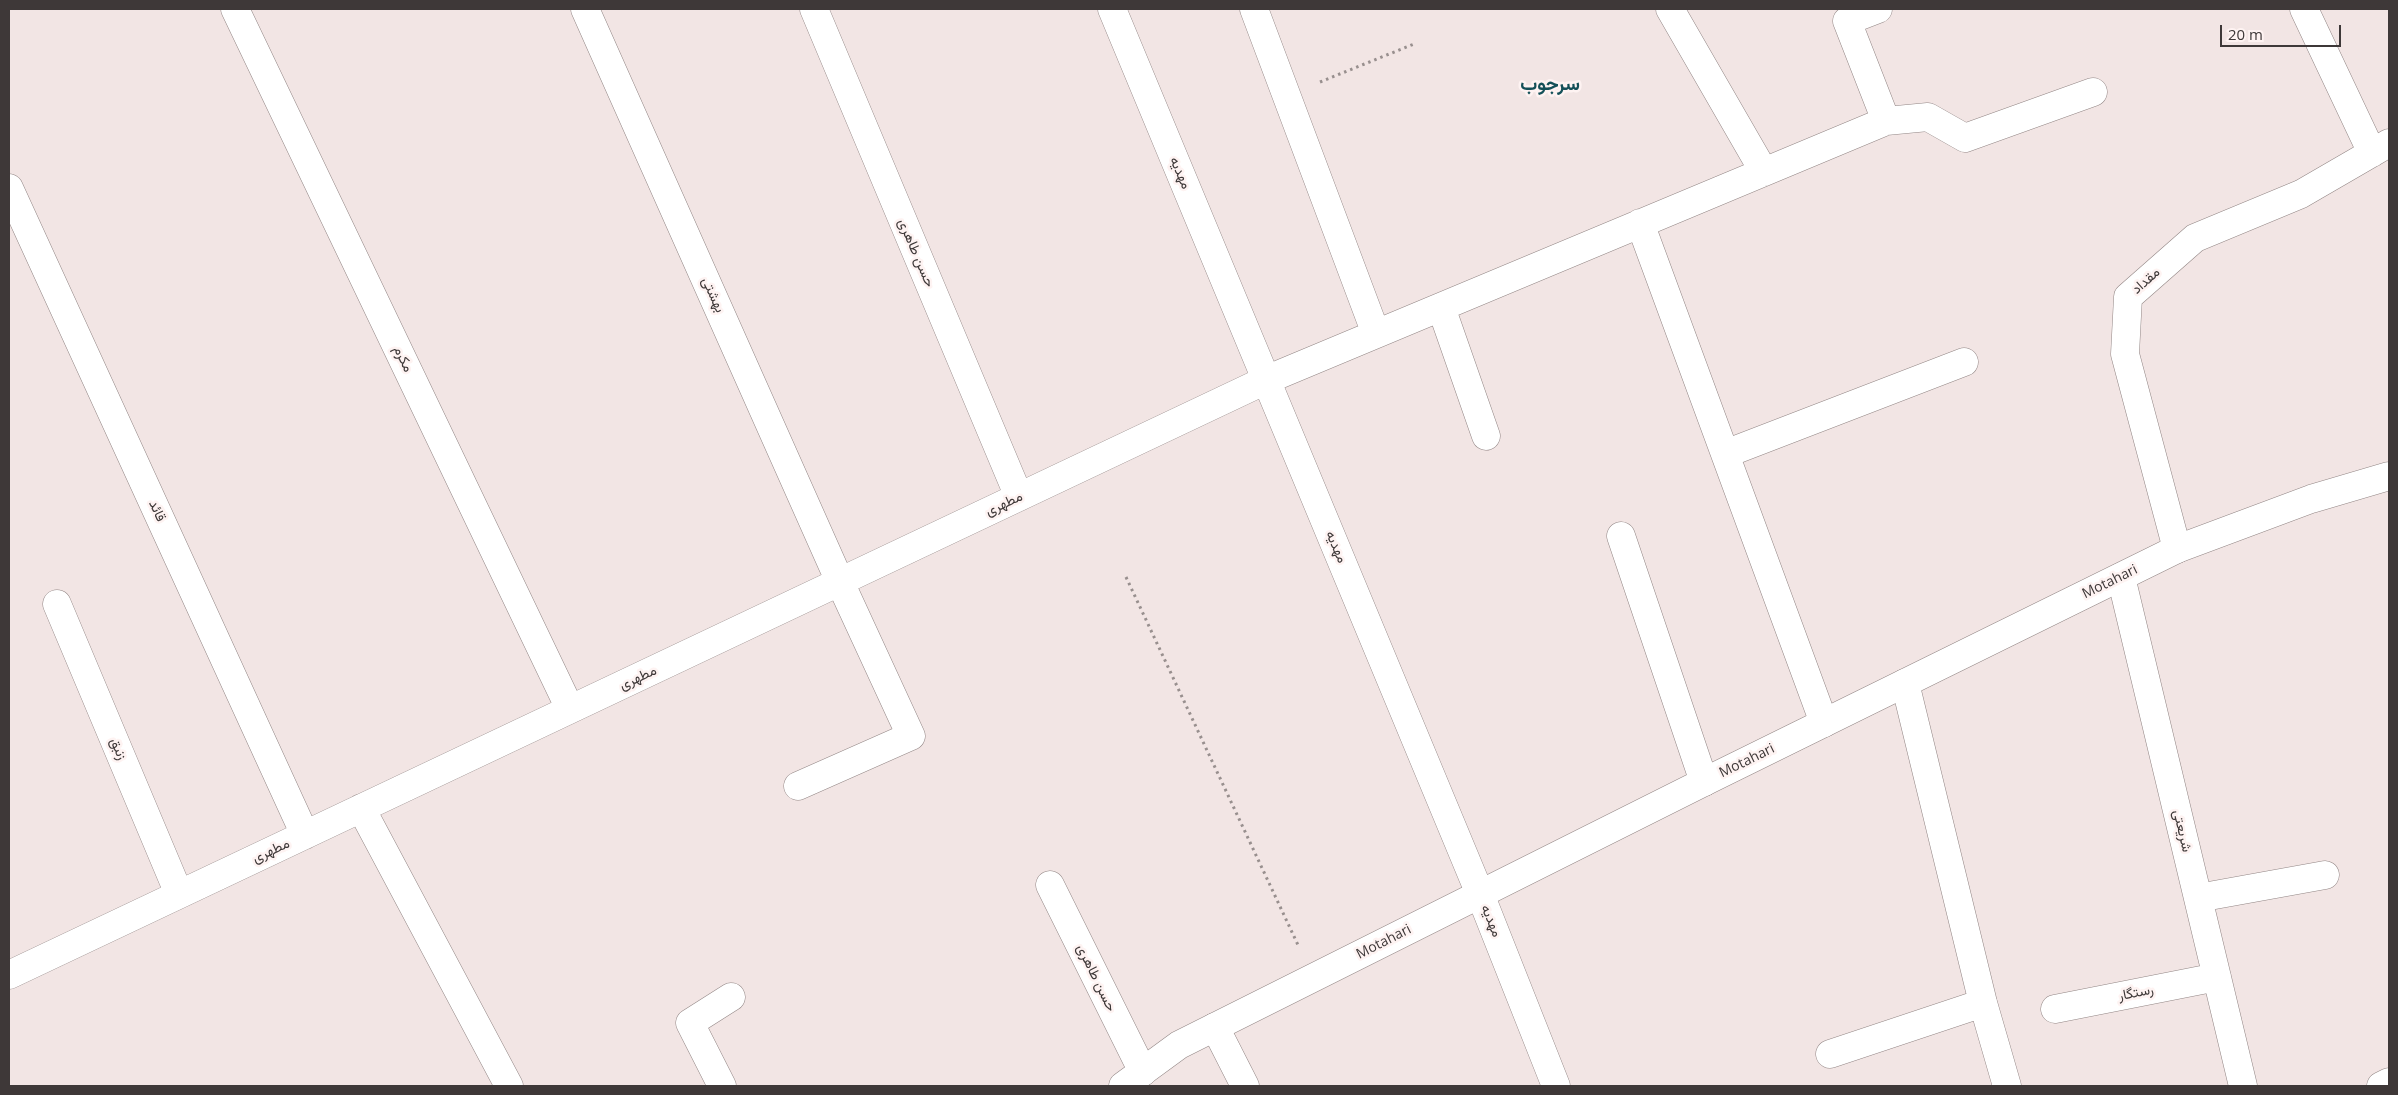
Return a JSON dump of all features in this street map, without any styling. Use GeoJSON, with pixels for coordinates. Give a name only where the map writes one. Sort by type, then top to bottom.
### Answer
{"type":"FeatureCollection","features":[{"type":"Feature","properties":{"kind":"street","name":"مکرم"},"geometry":{"type":"LineString","coordinates":[[235,9],[570,709]]}},
{"type":"Feature","properties":{"kind":"street","name":"بهشتی"},"geometry":{"type":"LineString","coordinates":[[585,9],[840,582],[911,736],[798,786]]}},
{"type":"Feature","properties":{"kind":"street","name":"حسن طاهری"},"geometry":{"type":"LineString","coordinates":[[814,9],[1019,497]]}},
{"type":"Feature","properties":{"kind":"street","name":"مهدیه"},"geometry":{"type":"LineString","coordinates":[[1112,9],[1480,894],[1556,1086]]}},
{"type":"Feature","properties":{"kind":"street"},"geometry":{"type":"LineString","coordinates":[[1254,9],[1376,334]]}},
{"type":"Feature","properties":{"kind":"street"},"geometry":{"type":"LineString","coordinates":[[1670,9],[1764,172]]}},
{"type":"Feature","properties":{"kind":"street"},"geometry":{"type":"LineString","coordinates":[[1878,9],[1847,21],[1886,121]]}},
{"type":"Feature","properties":{"kind":"street"},"geometry":{"type":"LineString","coordinates":[[2304,9],[2381,148]]}},
{"type":"Feature","properties":{"kind":"street","name":"مطهری"},"geometry":{"type":"LineString","coordinates":[[9,975],[1266,380],[1886,121],[1928,118],[1964,138],[2093,92]]}},
{"type":"Feature","properties":{"kind":"street","name":"مقداد"},"geometry":{"type":"LineString","coordinates":[[2177,549],[2125,354],[2128,297],[2195,238],[2301,194],[2381,148]]}},
{"type":"Feature","properties":{"kind":"street","name":"قائد"},"geometry":{"type":"LineString","coordinates":[[9,188],[305,835]]}},
{"type":"Feature","properties":{"kind":"street"},"geometry":{"type":"LineString","coordinates":[[1640,223],[1824,723]]}},
{"type":"Feature","properties":{"kind":"street"},"geometry":{"type":"LineString","coordinates":[[1441,307],[1486,436]]}},
{"type":"Feature","properties":{"kind":"street"},"geometry":{"type":"LineString","coordinates":[[1725,454],[1964,362]]}},
{"type":"Feature","properties":{"kind":"street","name":"Motahari"},"geometry":{"type":"LineString","coordinates":[[1133,1079],[1179,1045],[1704,782],[2177,549],[2311,499],[2389,476]]}},
{"type":"Feature","properties":{"kind":"street"},"geometry":{"type":"LineString","coordinates":[[1621,536],[1704,782]]}},
{"type":"Feature","properties":{"kind":"street","name":"شریعتی"},"geometry":{"type":"LineString","coordinates":[[2121,576],[2243,1086]]}},
{"type":"Feature","properties":{"kind":"street","name":"زنبق"},"geometry":{"type":"LineString","coordinates":[[57,604],[179,894]]}},
{"type":"Feature","properties":{"kind":"street"},"geometry":{"type":"LineString","coordinates":[[1905,683],[1983,1003],[2007,1086]]}},
{"type":"Feature","properties":{"kind":"street"},"geometry":{"type":"LineString","coordinates":[[361,808],[509,1086]]}},
{"type":"Feature","properties":{"kind":"street"},"geometry":{"type":"LineString","coordinates":[[2198,898],[2324,875]]}},
{"type":"Feature","properties":{"kind":"street","name":"حسن طاهری"},"geometry":{"type":"LineString","coordinates":[[1050,885],[1133,1079]]}},
{"type":"Feature","properties":{"kind":"street","name":"رستگار"},"geometry":{"type":"LineString","coordinates":[[2055,1010],[2217,977]]}},
{"type":"Feature","properties":{"kind":"street"},"geometry":{"type":"LineString","coordinates":[[722,1086],[690,1023],[731,996]]}},
{"type":"Feature","properties":{"kind":"street"},"geometry":{"type":"LineString","coordinates":[[1830,1054],[1983,1003]]}},
{"type":"Feature","properties":{"kind":"street"},"geometry":{"type":"LineString","coordinates":[[1215,1027],[1245,1086]]}},
{"type":"Feature","properties":{"kind":"street"},"geometry":{"type":"LineString","coordinates":[[2380,1086],[2389,1082]]}},
{"type":"Feature","properties":{"kind":"path"},"geometry":{"type":"LineString","coordinates":[[1287,96],[1414,44]]}},
{"type":"Feature","properties":{"kind":"path"},"geometry":{"type":"LineString","coordinates":[[1126,577],[1313,977]]}},
{"type":"Feature","properties":{"kind":"district","name":"سرجوب"},"geometry":{"type":"Point","coordinates":[1550,85]}}]}
